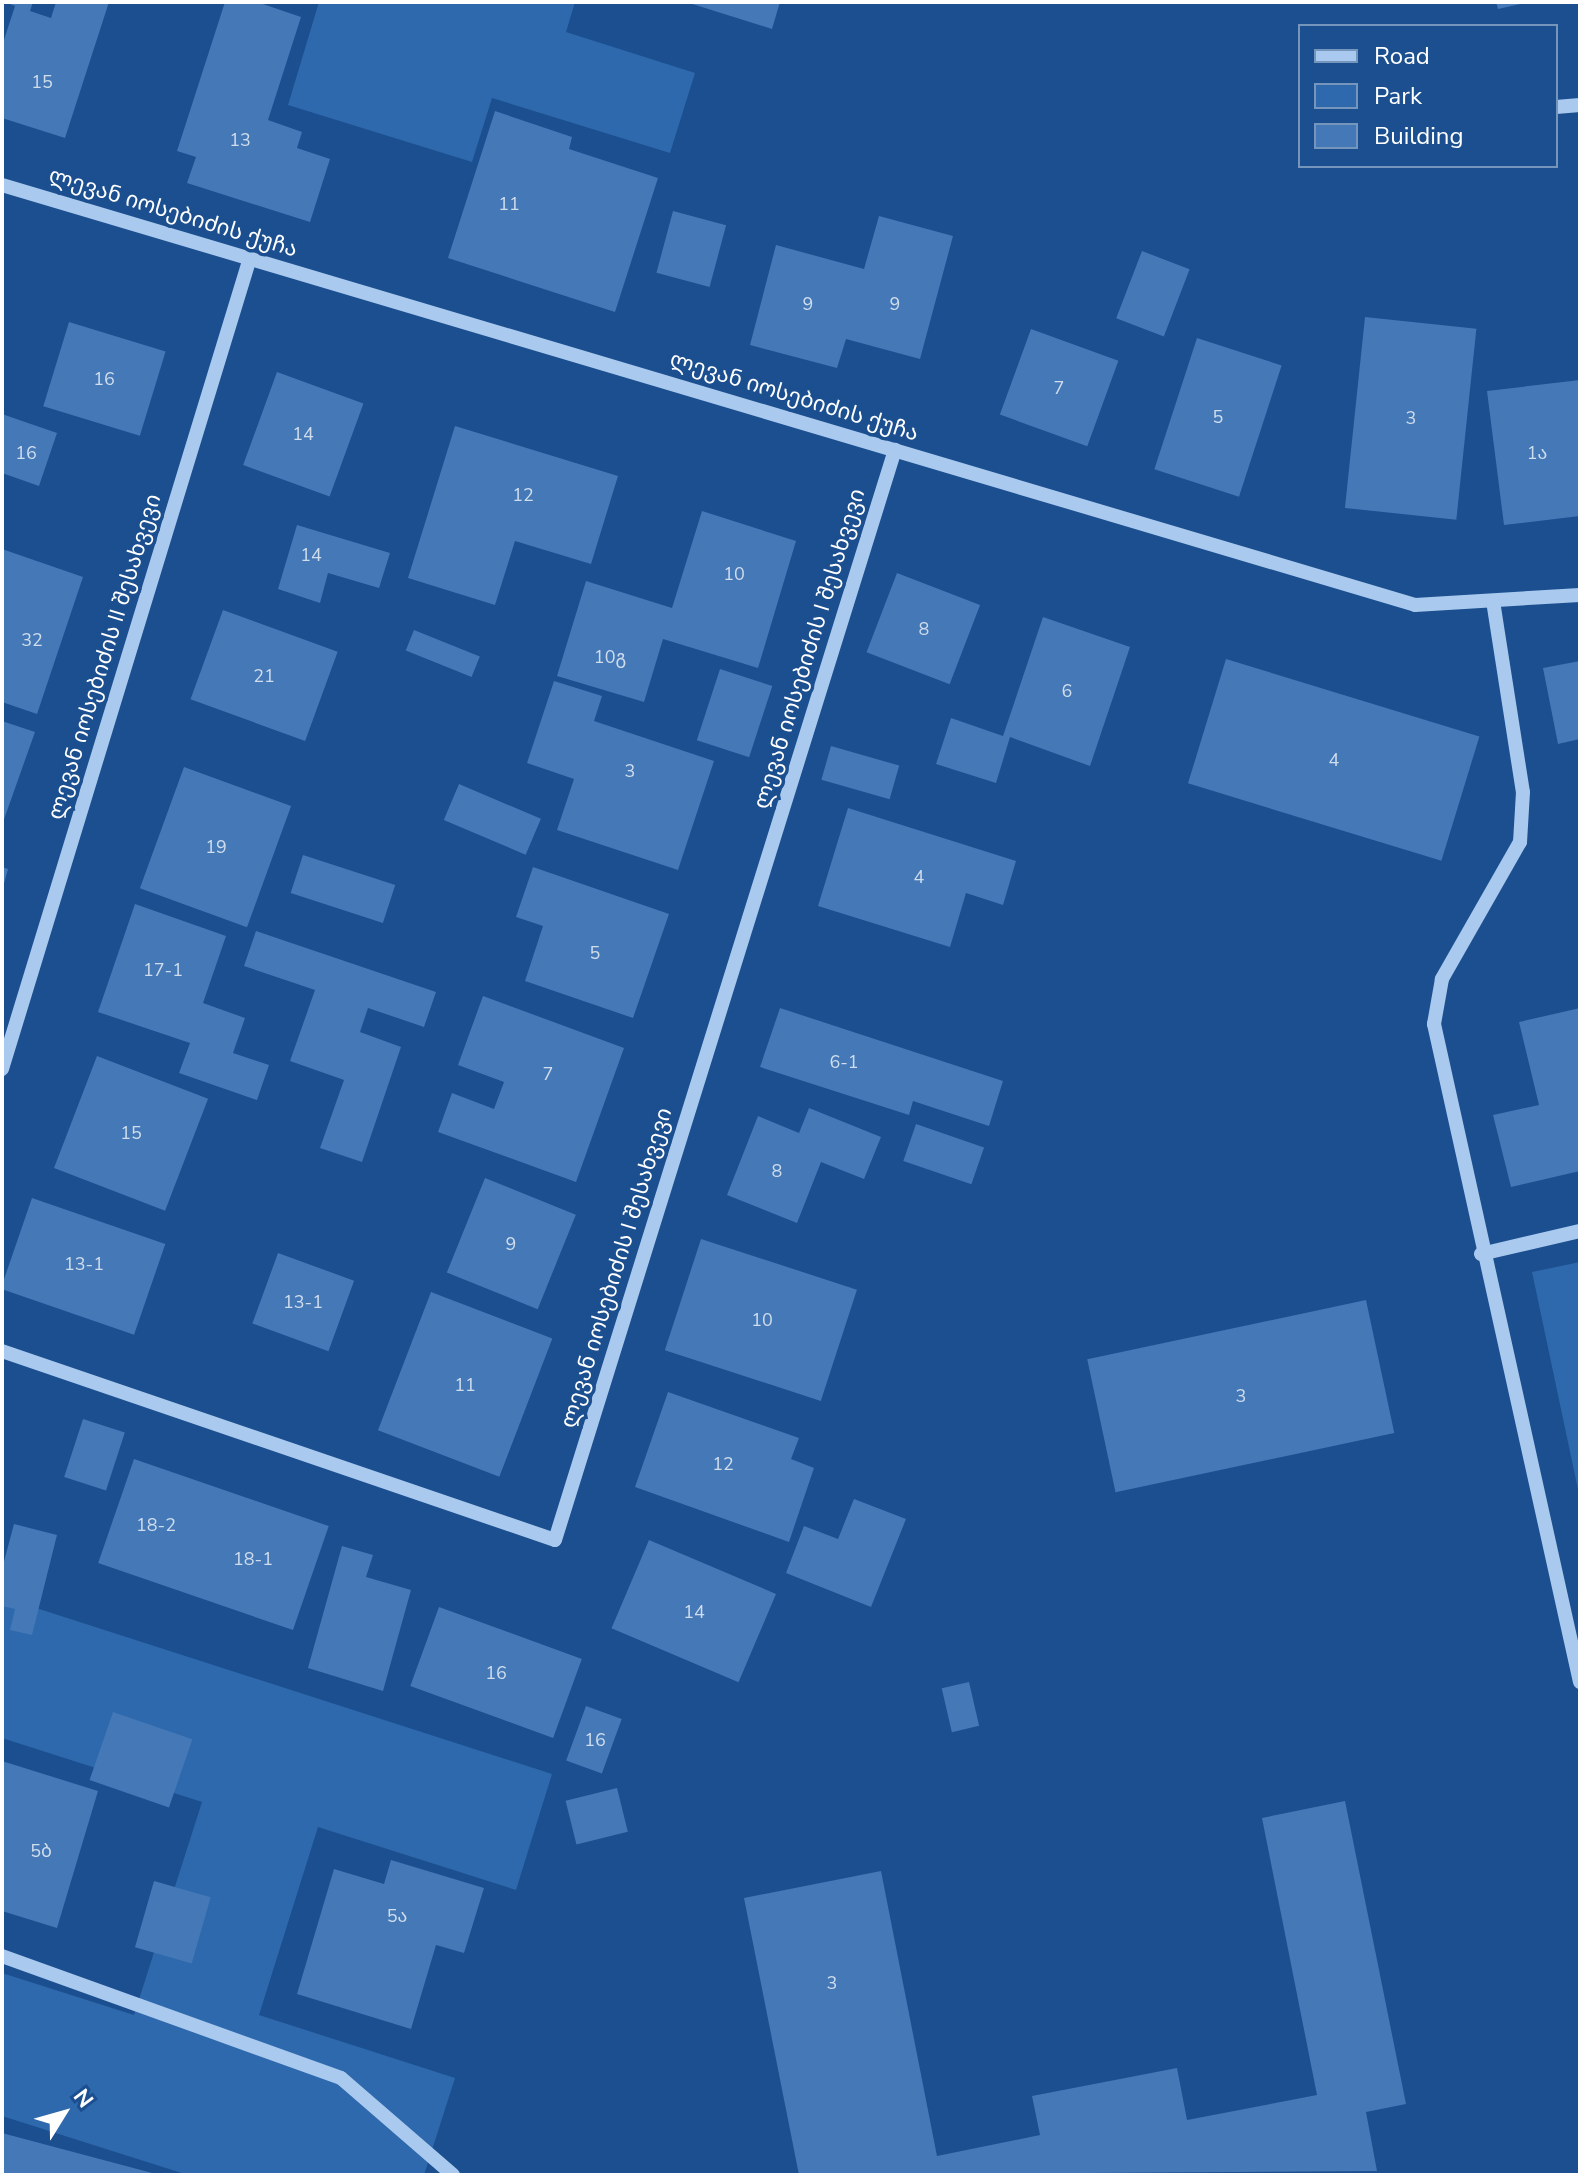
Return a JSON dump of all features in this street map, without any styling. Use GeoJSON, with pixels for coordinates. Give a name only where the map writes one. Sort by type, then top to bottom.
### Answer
{"type":"FeatureCollection","features":[{"type":"Feature","properties":{"kind":"street"},"geometry":{"type":"LineString","coordinates":[[1558,107],[1580,105]]}},
{"type":"Feature","properties":{"kind":"street","name":"ლევან იოსებიძის ქუჩა"},"geometry":{"type":"LineString","coordinates":[[2,185],[1415,605],[1580,595]]}},
{"type":"Feature","properties":{"kind":"street","name":"ლევან იოსებიძის II შესახვევი"},"geometry":{"type":"LineString","coordinates":[[2,1069],[250,258]]}},
{"type":"Feature","properties":{"kind":"street","name":"ლევან იოსებიძის I შესახვევი"},"geometry":{"type":"LineString","coordinates":[[2,1351],[555,1540],[895,450]]}},
{"type":"Feature","properties":{"kind":"street"},"geometry":{"type":"LineString","coordinates":[[1493,601],[1523,792],[1520,842],[1442,979],[1434,1024],[1481,1254],[1580,1682]]}},
{"type":"Feature","properties":{"kind":"street"},"geometry":{"type":"LineString","coordinates":[[1481,1254],[1580,1231]]}},
{"type":"Feature","properties":{"kind":"street"},"geometry":{"type":"LineString","coordinates":[[2,1956],[341,2078],[453,2175]]}},
{"type":"Feature","properties":{"kind":"green space"},"geometry":{"type":"Polygon","coordinates":[[[319,2],[575,2],[566,32],[695,73],[670,153],[492,98],[472,162],[288,105],[319,2]]]}},
{"type":"Feature","properties":{"kind":"green space"},"geometry":{"type":"Polygon","coordinates":[[[1580,1262],[1580,1499],[1532,1272],[1580,1262]]]}},
{"type":"Feature","properties":{"kind":"green space"},"geometry":{"type":"Polygon","coordinates":[[[2,1597],[552,1774],[516,1890],[318,1827],[259,2015],[455,2078],[424,2175],[188,2175],[2,2116],[2,1973],[134,2015],[202,1802],[2,1738],[2,1597]]]}},
{"type":"Feature","properties":{"kind":"building"},"geometry":{"type":"Polygon","coordinates":[[[5,2],[33,2],[30,11],[51,18],[56,2],[109,2],[65,138],[2,118],[2,46],[15,6],[5,2]]]}},
{"type":"Feature","properties":{"kind":"building"},"geometry":{"type":"Polygon","coordinates":[[[225,2],[257,2],[301,17],[268,120],[302,132],[297,148],[330,159],[310,222],[187,183],[196,157],[177,151],[225,2]]]}},
{"type":"Feature","properties":{"kind":"building"},"geometry":{"type":"Polygon","coordinates":[[[686,2],[780,2],[772,29],[686,2]]]}},
{"type":"Feature","properties":{"kind":"building"},"geometry":{"type":"Polygon","coordinates":[[[1496,2],[1525,2],[1525,3],[1498,9],[1496,2]]]}},
{"type":"Feature","properties":{"kind":"building"},"geometry":{"type":"Polygon","coordinates":[[[495,111],[572,137],[569,149],[658,178],[615,312],[448,258],[495,111]]]}},
{"type":"Feature","properties":{"kind":"building"},"geometry":{"type":"Polygon","coordinates":[[[673,211],[726,225],[710,287],[656,273],[673,211]]]}},
{"type":"Feature","properties":{"kind":"building"},"geometry":{"type":"Polygon","coordinates":[[[879,216],[953,236],[920,359],[846,339],[837,368],[750,345],[776,245],[864,269],[879,216]]]}},
{"type":"Feature","properties":{"kind":"building"},"geometry":{"type":"Polygon","coordinates":[[[1142,251],[1190,269],[1164,336],[1116,318],[1142,251]]]}},
{"type":"Feature","properties":{"kind":"building"},"geometry":{"type":"Polygon","coordinates":[[[1365,317],[1476,329],[1456,520],[1345,508],[1365,317]]]}},
{"type":"Feature","properties":{"kind":"building"},"geometry":{"type":"Polygon","coordinates":[[[69,322],[166,352],[140,436],[43,406],[69,322]]]}},
{"type":"Feature","properties":{"kind":"building"},"geometry":{"type":"Polygon","coordinates":[[[1031,329],[1118,361],[1087,446],[1000,415],[1031,329]]]}},
{"type":"Feature","properties":{"kind":"building"},"geometry":{"type":"Polygon","coordinates":[[[1197,338],[1282,366],[1239,497],[1154,469],[1197,338]]]}},
{"type":"Feature","properties":{"kind":"building"},"geometry":{"type":"Polygon","coordinates":[[[277,372],[363,403],[330,496],[243,465],[277,372]]]}},
{"type":"Feature","properties":{"kind":"building"},"geometry":{"type":"Polygon","coordinates":[[[1580,380],[1580,516],[1504,525],[1487,391],[1580,380]]]}},
{"type":"Feature","properties":{"kind":"building"},"geometry":{"type":"Polygon","coordinates":[[[2,414],[57,433],[39,486],[2,473],[2,414]]]}},
{"type":"Feature","properties":{"kind":"building"},"geometry":{"type":"Polygon","coordinates":[[[455,426],[618,476],[591,564],[515,541],[495,605],[408,578],[455,426]]]}},
{"type":"Feature","properties":{"kind":"building"},"geometry":{"type":"Polygon","coordinates":[[[702,511],[796,541],[758,668],[663,639],[644,702],[557,676],[586,581],[672,608],[702,511]]]}},
{"type":"Feature","properties":{"kind":"building"},"geometry":{"type":"Polygon","coordinates":[[[297,525],[390,553],[379,588],[328,573],[320,603],[278,589],[297,525]]]}},
{"type":"Feature","properties":{"kind":"building"},"geometry":{"type":"Polygon","coordinates":[[[2,549],[83,577],[37,714],[2,702],[2,549]]]}},
{"type":"Feature","properties":{"kind":"building"},"geometry":{"type":"Polygon","coordinates":[[[897,573],[980,605],[950,684],[867,652],[897,573]]]}},
{"type":"Feature","properties":{"kind":"building"},"geometry":{"type":"Polygon","coordinates":[[[223,610],[338,652],[305,741],[191,699],[223,610]]]}},
{"type":"Feature","properties":{"kind":"building"},"geometry":{"type":"Polygon","coordinates":[[[1043,617],[1130,647],[1090,766],[1010,737],[996,783],[936,764],[951,718],[1003,736],[1043,617]]]}},
{"type":"Feature","properties":{"kind":"building"},"geometry":{"type":"Polygon","coordinates":[[[414,630],[480,657],[472,677],[406,650],[414,630]]]}},
{"type":"Feature","properties":{"kind":"building"},"geometry":{"type":"Polygon","coordinates":[[[1226,659],[1479,736],[1441,861],[1188,783],[1226,659]]]}},
{"type":"Feature","properties":{"kind":"building"},"geometry":{"type":"Polygon","coordinates":[[[1580,661],[1580,739],[1558,744],[1543,668],[1580,661]]]}},
{"type":"Feature","properties":{"kind":"building"},"geometry":{"type":"Polygon","coordinates":[[[720,669],[772,686],[749,757],[697,740],[720,669]]]}},
{"type":"Feature","properties":{"kind":"building"},"geometry":{"type":"Polygon","coordinates":[[[554,681],[602,696],[594,721],[714,761],[678,870],[557,830],[574,779],[527,763],[554,681]]]}},
{"type":"Feature","properties":{"kind":"building"},"geometry":{"type":"Polygon","coordinates":[[[2,721],[35,732],[2,825],[2,721]]]}},
{"type":"Feature","properties":{"kind":"building"},"geometry":{"type":"Polygon","coordinates":[[[831,746],[899,766],[890,799],[821,780],[831,746]]]}},
{"type":"Feature","properties":{"kind":"building"},"geometry":{"type":"Polygon","coordinates":[[[184,767],[291,806],[247,927],[140,888],[184,767]]]}},
{"type":"Feature","properties":{"kind":"building"},"geometry":{"type":"Polygon","coordinates":[[[459,784],[541,819],[526,855],[444,820],[459,784]]]}},
{"type":"Feature","properties":{"kind":"building"},"geometry":{"type":"Polygon","coordinates":[[[848,808],[1016,861],[1003,905],[966,893],[950,947],[818,906],[848,808]]]}},
{"type":"Feature","properties":{"kind":"building"},"geometry":{"type":"Polygon","coordinates":[[[303,855],[395,885],[383,923],[291,893],[303,855]]]}},
{"type":"Feature","properties":{"kind":"building"},"geometry":{"type":"Polygon","coordinates":[[[2,867],[8,869],[3,887],[2,887],[2,867]]]}},
{"type":"Feature","properties":{"kind":"building"},"geometry":{"type":"Polygon","coordinates":[[[533,867],[669,914],[633,1018],[525,981],[543,926],[516,917],[533,867]]]}},
{"type":"Feature","properties":{"kind":"building"},"geometry":{"type":"Polygon","coordinates":[[[135,904],[226,936],[203,1003],[245,1018],[233,1053],[269,1065],[257,1100],[179,1073],[190,1043],[98,1012],[135,904]]]}},
{"type":"Feature","properties":{"kind":"building"},"geometry":{"type":"Polygon","coordinates":[[[256,931],[436,992],[424,1027],[368,1008],[360,1032],[401,1047],[362,1162],[320,1148],[344,1080],[290,1061],[315,990],[244,966],[256,931]]]}},
{"type":"Feature","properties":{"kind":"building"},"geometry":{"type":"Polygon","coordinates":[[[483,996],[624,1048],[576,1182],[438,1132],[452,1093],[494,1109],[504,1082],[458,1065],[483,996]]]}},
{"type":"Feature","properties":{"kind":"building"},"geometry":{"type":"Polygon","coordinates":[[[780,1008],[1003,1081],[989,1126],[913,1101],[909,1115],[760,1067],[780,1008]]]}},
{"type":"Feature","properties":{"kind":"building"},"geometry":{"type":"Polygon","coordinates":[[[1580,1008],[1580,1171],[1511,1187],[1493,1115],[1539,1105],[1519,1022],[1580,1008]]]}},
{"type":"Feature","properties":{"kind":"building"},"geometry":{"type":"Polygon","coordinates":[[[97,1056],[208,1099],[165,1211],[54,1168],[97,1056]]]}},
{"type":"Feature","properties":{"kind":"building"},"geometry":{"type":"Polygon","coordinates":[[[809,1108],[881,1137],[864,1179],[821,1162],[797,1223],[727,1195],[758,1116],[799,1133],[809,1108]]]}},
{"type":"Feature","properties":{"kind":"building"},"geometry":{"type":"Polygon","coordinates":[[[916,1124],[984,1147],[971,1184],[903,1161],[916,1124]]]}},
{"type":"Feature","properties":{"kind":"building"},"geometry":{"type":"Polygon","coordinates":[[[485,1178],[576,1215],[538,1309],[447,1273],[485,1178]]]}},
{"type":"Feature","properties":{"kind":"building"},"geometry":{"type":"Polygon","coordinates":[[[32,1198],[165,1244],[134,1335],[2,1289],[32,1198]]]}},
{"type":"Feature","properties":{"kind":"building"},"geometry":{"type":"Polygon","coordinates":[[[701,1239],[857,1290],[821,1401],[665,1350],[701,1239]]]}},
{"type":"Feature","properties":{"kind":"building"},"geometry":{"type":"Polygon","coordinates":[[[278,1253],[354,1281],[328,1351],[252,1323],[278,1253]]]}},
{"type":"Feature","properties":{"kind":"building"},"geometry":{"type":"Polygon","coordinates":[[[431,1292],[552,1339],[499,1477],[378,1430],[431,1292]]]}},
{"type":"Feature","properties":{"kind":"building"},"geometry":{"type":"Polygon","coordinates":[[[1366,1300],[1394,1433],[1116,1492],[1087,1359],[1366,1300]]]}},
{"type":"Feature","properties":{"kind":"building"},"geometry":{"type":"Polygon","coordinates":[[[668,1392],[799,1438],[791,1459],[814,1468],[789,1542],[635,1487],[668,1392]]]}},
{"type":"Feature","properties":{"kind":"building"},"geometry":{"type":"Polygon","coordinates":[[[83,1419],[125,1433],[106,1491],[64,1477],[83,1419]]]}},
{"type":"Feature","properties":{"kind":"building"},"geometry":{"type":"Polygon","coordinates":[[[134,1459],[329,1526],[293,1630],[98,1563],[134,1459]]]}},
{"type":"Feature","properties":{"kind":"building"},"geometry":{"type":"Polygon","coordinates":[[[854,1499],[906,1519],[871,1607],[786,1573],[804,1526],[838,1539],[854,1499]]]}},
{"type":"Feature","properties":{"kind":"building"},"geometry":{"type":"Polygon","coordinates":[[[14,1524],[57,1535],[32,1635],[10,1630],[15,1609],[2,1606],[2,1569],[14,1524]]]}},
{"type":"Feature","properties":{"kind":"building"},"geometry":{"type":"Polygon","coordinates":[[[649,1540],[776,1594],[739,1682],[611,1628],[649,1540]]]}},
{"type":"Feature","properties":{"kind":"building"},"geometry":{"type":"Polygon","coordinates":[[[342,1546],[373,1555],[366,1577],[411,1590],[383,1691],[308,1668],[342,1546]]]}},
{"type":"Feature","properties":{"kind":"building"},"geometry":{"type":"Polygon","coordinates":[[[439,1607],[582,1659],[553,1738],[410,1686],[439,1607]]]}},
{"type":"Feature","properties":{"kind":"building"},"geometry":{"type":"Polygon","coordinates":[[[969,1682],[979,1726],[952,1732],[942,1688],[969,1682]]]}},
{"type":"Feature","properties":{"kind":"building"},"geometry":{"type":"Polygon","coordinates":[[[586,1706],[622,1719],[602,1773],[566,1761],[586,1706]]]}},
{"type":"Feature","properties":{"kind":"building"},"geometry":{"type":"Polygon","coordinates":[[[113,1712],[192,1739],[169,1807],[90,1780],[113,1712]]]}},
{"type":"Feature","properties":{"kind":"building"},"geometry":{"type":"Polygon","coordinates":[[[2,1761],[98,1791],[57,1928],[2,1911],[2,1761]]]}},
{"type":"Feature","properties":{"kind":"building"},"geometry":{"type":"Polygon","coordinates":[[[617,1788],[628,1832],[576,1844],[566,1801],[617,1788]]]}},
{"type":"Feature","properties":{"kind":"building"},"geometry":{"type":"Polygon","coordinates":[[[1345,1801],[1406,2104],[1366,2112],[1377,2171],[799,2175],[744,1898],[881,1871],[937,2156],[1040,2135],[1032,2096],[1177,2068],[1187,2120],[1317,2095],[1262,1818],[1345,1801]]]}},
{"type":"Feature","properties":{"kind":"building"},"geometry":{"type":"Polygon","coordinates":[[[391,1860],[484,1888],[464,1953],[436,1945],[411,2029],[297,1994],[334,1869],[384,1884],[391,1860]]]}},
{"type":"Feature","properties":{"kind":"building"},"geometry":{"type":"Polygon","coordinates":[[[154,1881],[211,1897],[192,1964],[135,1947],[154,1881]]]}},
{"type":"Feature","properties":{"kind":"building"},"geometry":{"type":"Polygon","coordinates":[[[2,2133],[156,2174],[156,2175],[2,2175],[2,2133]]]}}]}
